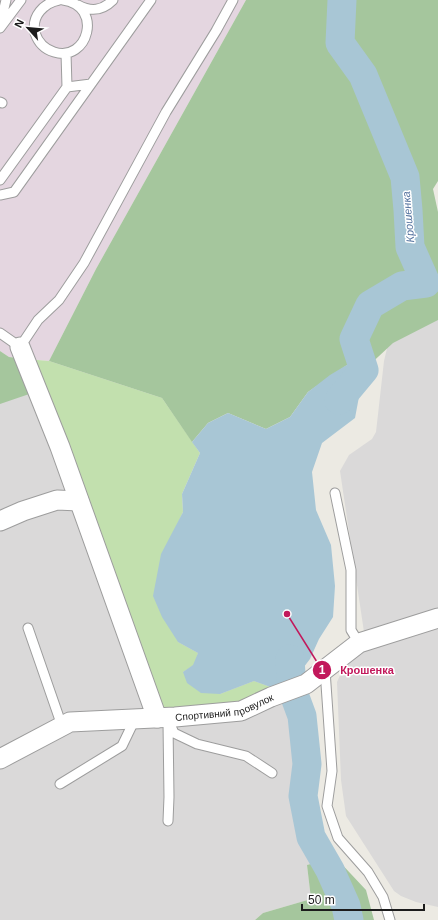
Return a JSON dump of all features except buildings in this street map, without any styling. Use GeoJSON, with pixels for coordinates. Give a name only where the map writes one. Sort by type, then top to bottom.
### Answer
{"type":"FeatureCollection","features":[{"type":"Feature","properties":{"kind":"street"},"geometry":{"type":"LineString","coordinates":[[20,347],[60,447],[79,501],[162,718]]}},
{"type":"Feature","properties":{"kind":"street"},"geometry":{"type":"LineString","coordinates":[[0,521],[23,511],[57,500],[79,501]]}},
{"type":"Feature","properties":{"kind":"street","name":"Спортивний провулок"},"geometry":{"type":"LineString","coordinates":[[0,760],[70,722],[162,718],[241,711],[271,697],[306,684],[359,643],[438,618]]}},
{"type":"Feature","properties":{"kind":"lane"},"geometry":{"type":"LineString","coordinates":[[0,27],[6,0]]}},
{"type":"Feature","properties":{"kind":"lane"},"geometry":{"type":"LineString","coordinates":[[0,27],[21,0]]}},
{"type":"Feature","properties":{"kind":"lane"},"geometry":{"type":"LineString","coordinates":[[59,0],[52,1],[38,12],[34,29],[37,38],[42,45],[57,53],[66,53],[74,50],[81,44],[87,33],[87,20],[75,2]]}},
{"type":"Feature","properties":{"kind":"lane"},"geometry":{"type":"LineString","coordinates":[[62,0],[75,2],[85,9],[93,10],[101,8],[113,0]]}},
{"type":"Feature","properties":{"kind":"lane"},"geometry":{"type":"LineString","coordinates":[[0,195],[14,192],[151,0]]}},
{"type":"Feature","properties":{"kind":"lane"},"geometry":{"type":"LineString","coordinates":[[0,334],[20,347],[38,320],[59,300],[84,263],[166,112],[216,31],[233,0]]}},
{"type":"Feature","properties":{"kind":"lane"},"geometry":{"type":"LineString","coordinates":[[0,180],[67,87],[66,53]]}},
{"type":"Feature","properties":{"kind":"lane"},"geometry":{"type":"LineString","coordinates":[[67,87],[91,84]]}},
{"type":"Feature","properties":{"kind":"lane"},"geometry":{"type":"LineString","coordinates":[[335,493],[351,570],[351,630],[359,643]]}},
{"type":"Feature","properties":{"kind":"lane"},"geometry":{"type":"LineString","coordinates":[[28,628],[62,726]]}},
{"type":"Feature","properties":{"kind":"lane"},"geometry":{"type":"LineString","coordinates":[[325,670],[332,771],[327,806],[338,838],[368,872],[383,897],[390,920]]}},
{"type":"Feature","properties":{"kind":"lane"},"geometry":{"type":"LineString","coordinates":[[162,718],[174,733],[197,744],[246,756],[272,773]]}},
{"type":"Feature","properties":{"kind":"lane"},"geometry":{"type":"LineString","coordinates":[[162,718],[169,797],[168,821]]}},
{"type":"Feature","properties":{"kind":"lane"},"geometry":{"type":"LineString","coordinates":[[60,784],[122,746],[136,719]]}},
{"type":"Feature","properties":{"kind":"shaded area"},"geometry":{"type":"Polygon","coordinates":[[[0,0],[246,0],[96,269],[49,361],[9,357],[0,351],[0,0]]]}},
{"type":"Feature","properties":{"kind":"shaded area"},"geometry":{"type":"Polygon","coordinates":[[[438,316],[438,610],[364,632],[340,471],[349,455],[372,439],[376,432],[384,361],[394,319],[438,316]]]}},
{"type":"Feature","properties":{"kind":"shaded area"},"geometry":{"type":"Polygon","coordinates":[[[0,367],[38,391],[292,689],[302,716],[307,764],[303,796],[311,836],[324,860],[307,865],[311,899],[263,913],[255,920],[0,920],[0,367]]]}},
{"type":"Feature","properties":{"kind":"shaded area"},"geometry":{"type":"Polygon","coordinates":[[[438,623],[438,907],[416,902],[401,896],[394,891],[346,816],[341,780],[337,682],[346,662],[356,652],[438,623]]]}},
{"type":"Feature","properties":{"kind":"green space"},"geometry":{"type":"Polygon","coordinates":[[[246,0],[438,0],[438,181],[433,189],[438,212],[438,320],[393,343],[364,370],[350,363],[308,392],[290,417],[266,429],[228,413],[208,423],[192,442],[162,398],[49,361],[96,269],[246,0]]]}},
{"type":"Feature","properties":{"kind":"green space"},"geometry":{"type":"Polygon","coordinates":[[[0,351],[9,357],[25,359],[38,391],[0,404],[0,351]]]}},
{"type":"Feature","properties":{"kind":"green space"},"geometry":{"type":"Polygon","coordinates":[[[25,359],[49,361],[162,398],[200,453],[182,494],[183,512],[174,531],[178,642],[198,653],[194,665],[183,672],[220,694],[254,681],[276,689],[278,694],[157,718],[25,359]]]}},
{"type":"Feature","properties":{"kind":"green space"},"geometry":{"type":"Polygon","coordinates":[[[335,857],[366,890],[374,920],[255,920],[263,913],[311,899],[307,865],[335,857]]]}},
{"type":"Feature","properties":{"kind":"water"},"geometry":{"type":"Polygon","coordinates":[[[350,363],[364,370],[355,418],[322,443],[312,472],[316,510],[331,545],[335,586],[333,617],[319,639],[310,659],[297,676],[292,689],[276,689],[254,681],[220,694],[201,693],[187,683],[183,672],[193,665],[198,653],[178,642],[162,617],[153,596],[161,554],[183,512],[182,494],[200,453],[192,442],[208,423],[228,413],[266,429],[290,417],[308,392],[330,375],[350,363]]]}},
{"type":"Feature","properties":{"kind":"waterway","name":"Крошенка"},"geometry":{"type":"LineString","coordinates":[[339,400],[364,370],[354,339],[370,305],[402,286],[426,283],[410,247],[405,177],[363,75],[340,43],[342,0]]}},
{"type":"Feature","properties":{"kind":"waterway","name":"Крошенка"},"geometry":{"type":"LineString","coordinates":[[290,659],[292,689],[302,716],[307,764],[303,796],[311,837],[330,870],[346,906],[349,920]]}},
{"type":"Feature","properties":{"kind":"place","name":"Крошенка"},"geometry":{"type":"Point","coordinates":[287,614]}}]}
